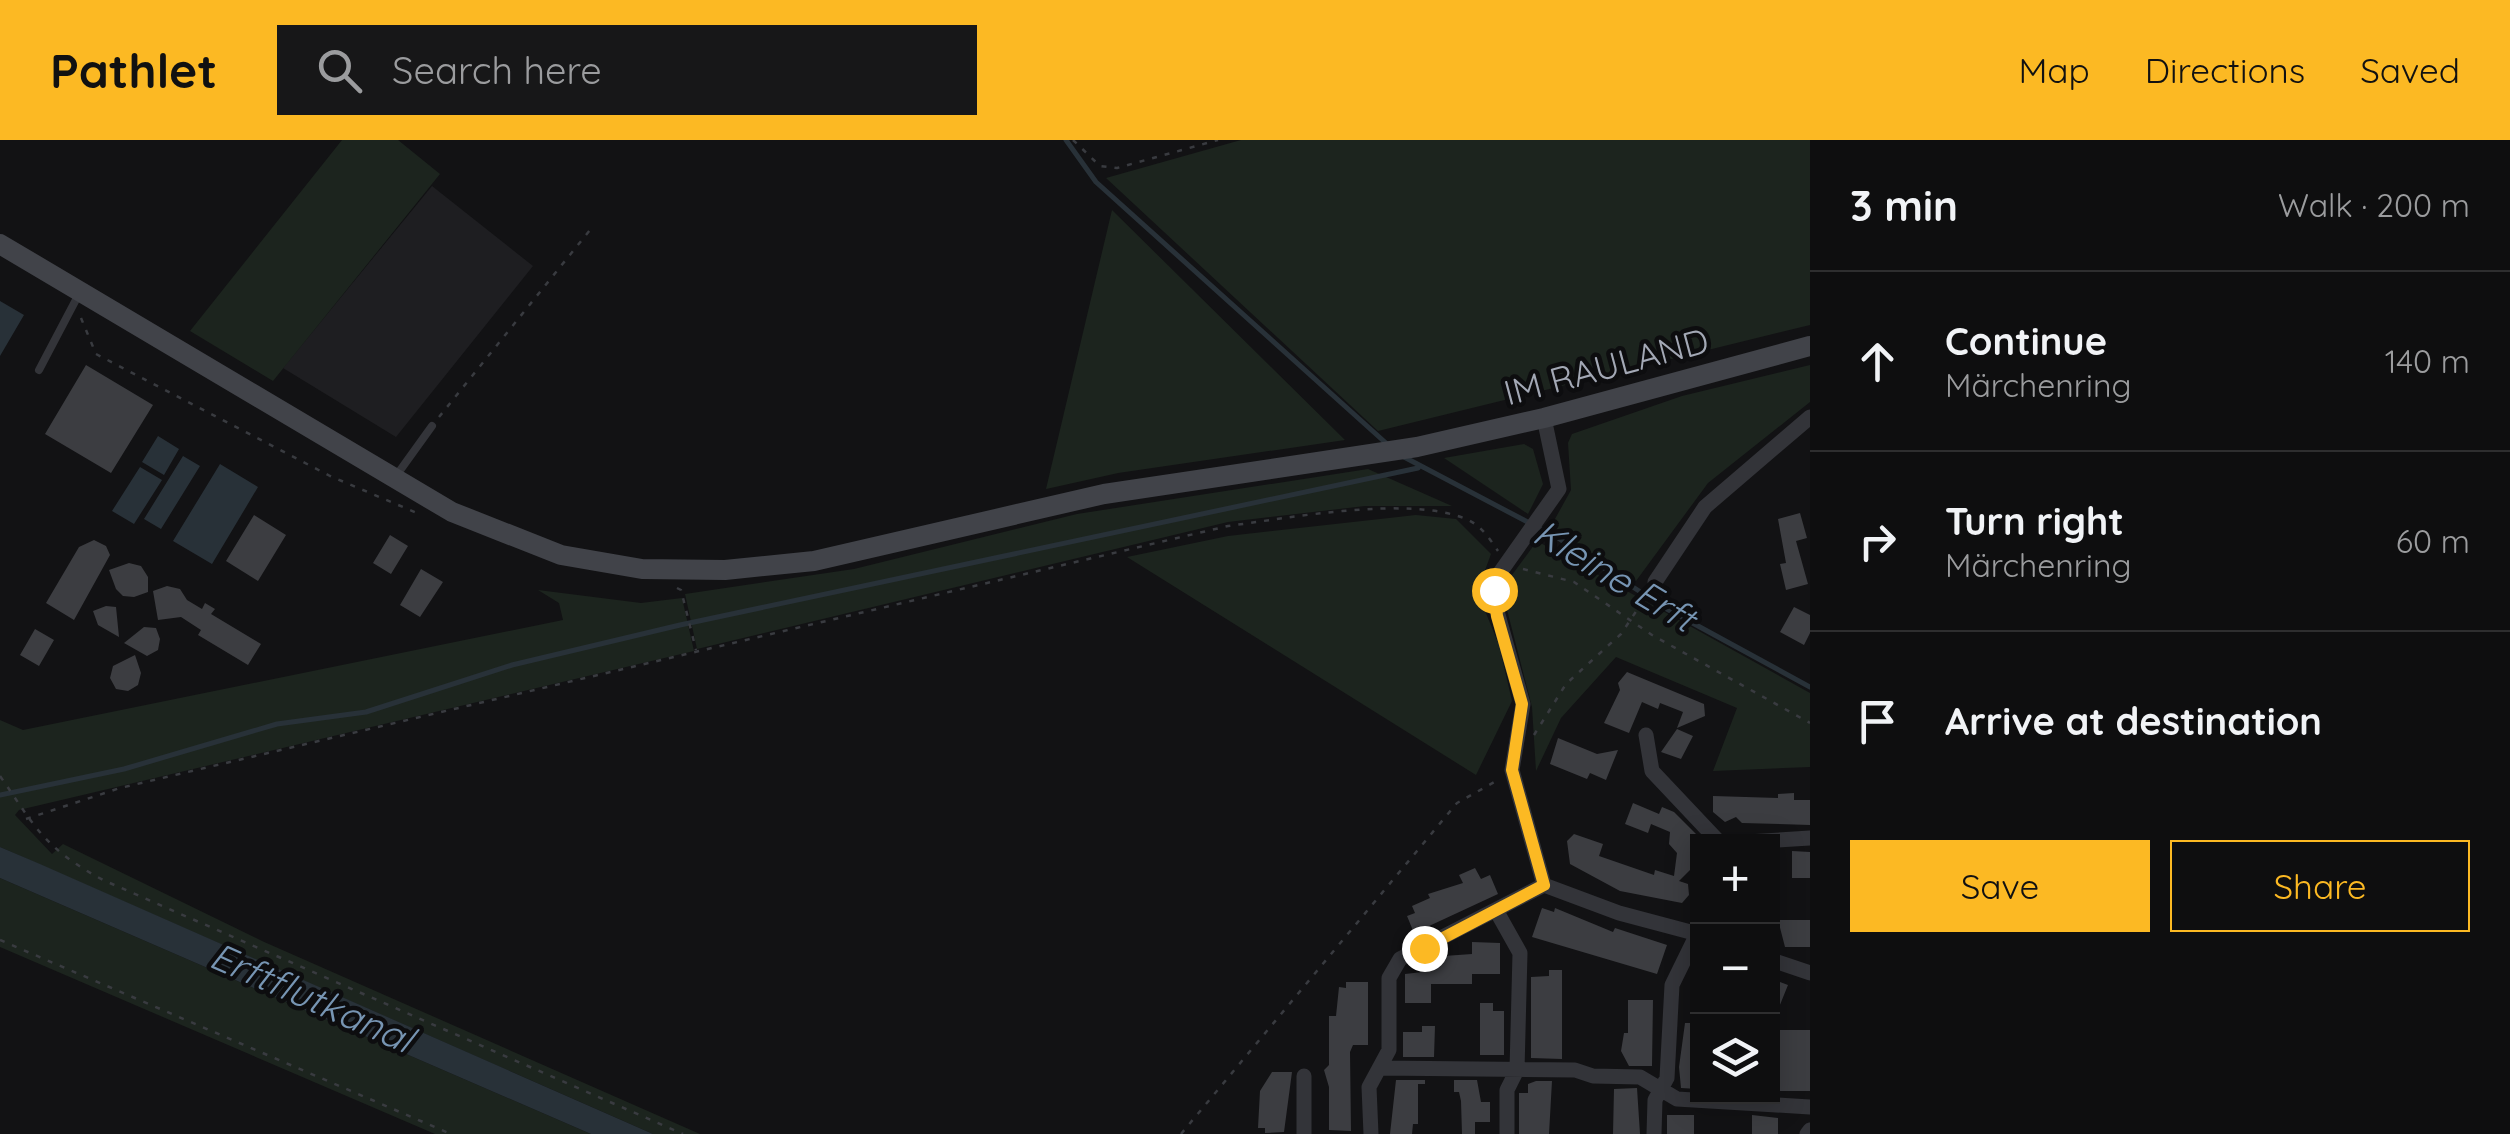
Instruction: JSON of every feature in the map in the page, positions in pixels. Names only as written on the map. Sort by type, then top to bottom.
[{"type":"street","name":"IM RAULAND","points":[[0,244],[393,479],[482,527],[561,555],[642,569],[726,570],[886,548],[1104,494],[1417,446],[1544,418],[1810,346]]},
{"type":"street","points":[[1652,587],[1705,508],[1810,417]]},
{"type":"street","points":[[1544,418],[1559,489],[1521,548],[1503,568],[1494,590],[1522,704],[1512,770],[1544,885]]},
{"type":"street","points":[[1646,734],[1652,771],[1711,834]]},
{"type":"street","points":[[1780,840],[1810,838]]},
{"type":"street","points":[[1371,1134],[1370,1087],[1389,1050],[1390,978],[1400,959],[1544,885]]},
{"type":"street","points":[[1544,885],[1620,914],[1690,931]]},
{"type":"street","points":[[1498,912],[1520,954],[1517,1070],[1507,1090],[1507,1134]]},
{"type":"street","points":[[1654,1134],[1656,1100],[1667,1078],[1672,985],[1690,948]]},
{"type":"street","points":[[1780,963],[1810,974]]},
{"type":"street","points":[[1380,1068],[1574,1070],[1593,1076],[1640,1077],[1677,1100],[1810,1106]]},
{"type":"street","points":[[1304,1076],[1304,1134]]},
{"type":"lane","points":[[39,370],[80,292]]},
{"type":"lane","points":[[393,479],[432,426]]},
{"type":"path","points":[[1072,140],[1100,166],[1116,168],[1218,140]]},
{"type":"path","points":[[432,426],[590,230]]},
{"type":"path","points":[[26,819],[120,788],[1228,526],[1365,508],[1452,514],[1470,520],[1501,555],[1503,568],[1526,568],[1574,582],[1652,636],[1810,723]]},
{"type":"path","points":[[1530,741],[1566,684],[1621,634],[1652,587]]},
{"type":"path","points":[[681,590],[696,652]]},
{"type":"path","points":[[1180,1134],[1458,803],[1512,770]]},
{"type":"path","points":[[0,776],[26,819],[50,847],[103,880],[682,1134]]},
{"type":"path","points":[[0,940],[451,1134]]},
{"type":"shaded area","points":[[342,140],[398,140],[440,174],[273,381],[190,331]]},
{"type":"shaded area","points":[[1241,140],[1810,140],[1810,325],[1378,431],[1106,178]]},
{"type":"shaded area","points":[[432,186],[533,266],[396,437],[283,368]]},
{"type":"shaded area","points":[[1112,210],[1345,440],[1118,473],[1046,489]]},
{"type":"shaded area","points":[[1810,365],[1810,402],[1708,483],[1636,581],[1550,528],[1571,490],[1568,443],[1572,434],[1682,396]]},
{"type":"shaded area","points":[[1524,444],[1533,449],[1543,484],[1528,514],[1444,458]]},
{"type":"shaded area","points":[[1368,469],[1452,506],[1365,506],[1228,522],[697,649],[685,594],[854,569],[1077,514]]},
{"type":"shaded area","points":[[1416,515],[1456,519],[1491,554],[1480,584],[1481,601],[1499,645],[1512,701],[1476,775],[1127,557],[1228,536]]},
{"type":"shaded area","points":[[1537,541],[1810,693],[1810,767],[1713,771],[1737,708],[1616,657],[1561,718],[1536,771],[1532,707],[1505,602],[1509,579]]},
{"type":"shaded area","points":[[538,590],[641,603],[682,598],[694,651],[19,810],[15,815],[52,854],[63,844],[262,941],[700,1134],[653,1134],[0,847],[0,720],[23,730],[563,620],[559,603]]},
{"type":"shaded area","points":[[0,878],[591,1134],[435,1134],[0,947]]},
{"type":"water","points":[[0,301],[24,315],[0,356]]},
{"type":"water","points":[[158,436],[179,449],[164,475],[142,462]]},
{"type":"water","points":[[183,456],[200,466],[161,529],[144,519]]},
{"type":"water","points":[[220,464],[258,487],[212,564],[173,541]]},
{"type":"water","points":[[140,467],[162,480],[134,524],[112,511]]},
{"type":"water","name":"Erftflutkanal","points":[[0,847],[653,1134],[591,1134],[0,878]]},
{"type":"building","points":[[86,365],[153,405],[111,473],[45,434]]},
{"type":"building","points":[[1800,513],[1807,538],[1796,541],[1808,584],[1786,590],[1780,564],[1786,563],[1778,519]]},
{"type":"building","points":[[254,515],[286,535],[258,581],[226,561]]},
{"type":"building","points":[[390,535],[408,546],[391,574],[373,563]]},
{"type":"building","points":[[94,540],[106,546],[110,555],[74,620],[46,603],[79,547]]},
{"type":"building","points":[[129,563],[141,566],[148,577],[148,592],[123,596],[116,589],[109,570]]},
{"type":"building","points":[[421,569],[443,582],[420,617],[400,605]]},
{"type":"building","points":[[167,586],[180,589],[187,600],[202,609],[205,603],[215,609],[211,614],[261,644],[248,665],[198,635],[201,630],[181,617],[158,620],[153,591]]},
{"type":"building","points":[[116,607],[119,637],[98,625],[93,611]]},
{"type":"building","points":[[1794,607],[1810,615],[1810,633],[1804,645],[1780,632]]},
{"type":"building","points":[[144,627],[156,628],[160,639],[158,650],[147,656],[124,643]]},
{"type":"building","points":[[35,629],[54,640],[39,666],[20,655]]},
{"type":"building","points":[[135,655],[141,673],[138,685],[128,691],[116,689],[110,678],[113,666]]},
{"type":"building","points":[[1627,672],[1704,704],[1705,716],[1677,728],[1683,712],[1660,703],[1658,709],[1642,702],[1629,733],[1604,723],[1620,690],[1618,683]]},
{"type":"building","points":[[1677,729],[1693,736],[1681,759],[1661,752]]},
{"type":"building","points":[[1558,738],[1597,754],[1618,750],[1606,780],[1590,773],[1587,779],[1550,764]]},
{"type":"building","points":[[1794,793],[1794,800],[1810,800],[1810,825],[1742,823],[1736,817],[1725,822],[1713,812],[1713,796],[1778,798],[1778,794]]},
{"type":"building","points":[[1633,803],[1659,814],[1662,807],[1674,812],[1696,834],[1690,834],[1690,870],[1679,881],[1688,884],[1689,895],[1682,903],[1620,891],[1570,864],[1567,841],[1574,834],[1603,844],[1599,856],[1654,875],[1655,870],[1674,876],[1677,853],[1669,844],[1670,832],[1651,824],[1648,833],[1625,824]]},
{"type":"building","points":[[1792,851],[1810,852],[1810,878],[1792,878]]},
{"type":"building","points":[[1475,868],[1481,879],[1490,875],[1498,894],[1414,933],[1407,916],[1415,913],[1412,906],[1430,898],[1428,894],[1463,883],[1459,875]]},
{"type":"building","points":[[1542,908],[1554,912],[1555,908],[1613,932],[1615,928],[1667,945],[1657,974],[1532,937]]},
{"type":"building","points":[[1780,920],[1810,920],[1810,947],[1785,947]]},
{"type":"building","points":[[1472,942],[1500,943],[1500,974],[1472,974],[1472,984],[1431,984],[1431,1003],[1405,1003],[1405,974],[1431,971],[1431,961],[1444,956],[1472,954]]},
{"type":"building","points":[[1549,970],[1562,970],[1562,1059],[1531,1058],[1531,977],[1549,976]]},
{"type":"building","points":[[1346,982],[1368,982],[1368,1045],[1353,1045],[1350,1052],[1351,1131],[1329,1130],[1329,1087],[1324,1070],[1329,1065],[1329,1016],[1336,1016],[1339,987],[1346,988]]},
{"type":"building","points":[[1780,982],[1788,985],[1780,1005]]},
{"type":"building","points":[[1628,1000],[1653,1000],[1652,1066],[1629,1066],[1621,1051],[1624,1033],[1628,1033]]},
{"type":"building","points":[[1480,1003],[1493,1003],[1493,1011],[1504,1011],[1504,1055],[1480,1055]]},
{"type":"building","points":[[1685,1023],[1690,1023],[1690,1089],[1681,1088],[1679,1067]]},
{"type":"building","points":[[1422,1026],[1435,1026],[1434,1057],[1403,1057],[1403,1032],[1422,1032]]},
{"type":"building","points":[[1780,1030],[1810,1030],[1810,1091],[1780,1091]]},
{"type":"building","points":[[1272,1072],[1292,1072],[1284,1132],[1265,1133],[1265,1128],[1258,1128],[1260,1091]]},
{"type":"building","points":[[1396,1080],[1425,1080],[1425,1084],[1418,1084],[1418,1124],[1413,1124],[1412,1134],[1390,1134]]},
{"type":"building","points":[[1454,1080],[1477,1080],[1481,1102],[1490,1102],[1490,1122],[1475,1122],[1475,1134],[1462,1134],[1461,1101],[1459,1092],[1454,1092]]},
{"type":"building","points":[[1552,1081],[1549,1134],[1519,1134],[1519,1093],[1528,1093],[1528,1084]]},
{"type":"building","points":[[1637,1088],[1640,1134],[1613,1134],[1614,1089]]},
{"type":"building","points":[[1667,1115],[1694,1115],[1694,1134],[1667,1134]]},
{"type":"building","points":[[1752,1115],[1778,1118],[1778,1134],[1752,1134]]},
{"type":"waterway","points":[[1066,140],[1096,182],[1387,444]]},
{"type":"waterway","name":"Kleine Erft","points":[[1404,457],[1558,538],[1665,608],[1810,687]]},
{"type":"waterway","points":[[0,795],[124,769],[277,724],[366,712],[512,665],[680,625],[1418,468]]},
{"type":"route","points":[[1424,948],[1544,885],[1512,770],[1522,704],[1497,616],[1494,590]]}]
